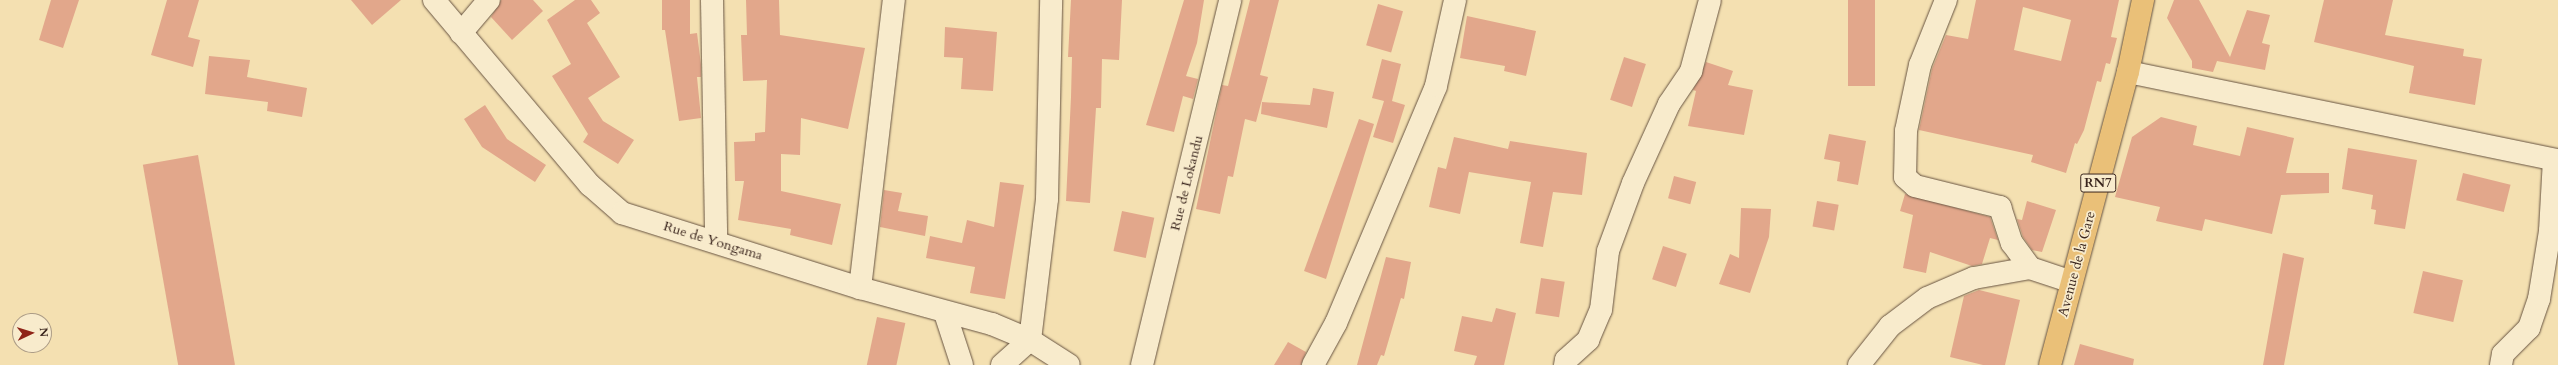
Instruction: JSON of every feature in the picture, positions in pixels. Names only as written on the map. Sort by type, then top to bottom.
[{"type":"main road","name":"Avenue de la Gare","points":[[2050,365],[2128,72],[2143,0]]},
{"type":"street","name":"Rue de Yongama","points":[[434,0],[460,33],[590,185],[622,212],[860,288],[992,324],[1030,340],[1069,365]]},
{"type":"street","points":[[460,33],[489,0]]},
{"type":"street","points":[[712,0],[716,241]]},
{"type":"street","points":[[860,288],[894,0]]},
{"type":"street","points":[[1002,365],[1030,340],[1047,199],[1051,0]]},
{"type":"street","name":"Rue de Lokandu","points":[[1142,365],[1230,0]]},
{"type":"street","points":[[1313,365],[1336,324],[1436,86],[1455,0]]},
{"type":"street","points":[[1565,365],[1566,360],[1588,340],[1601,310],[1608,251],[1646,154],[1669,104],[1691,71],[1710,0]]},
{"type":"street","points":[[1946,0],[1920,64],[1906,131],[1905,177],[1915,186],[2000,207],[2012,242],[2030,268]]},
{"type":"street","points":[[2128,72],[2556,160],[2550,231],[2539,299],[2529,328],[2503,354],[2501,365]]},
{"type":"street","points":[[1858,365],[1890,326],[1927,298],[1974,278],[2030,268],[2072,282]]},
{"type":"street","points":[[945,312],[962,365]]},
{"type":"building","points":[[51,0],[79,0],[63,48],[39,40]]},
{"type":"building","points":[[167,0],[199,0],[188,37],[200,40],[193,67],[151,55]]},
{"type":"building","points":[[351,0],[401,0],[372,25]]},
{"type":"building","points":[[501,0],[533,0],[543,11],[512,40],[491,17]]},
{"type":"building","points":[[575,0],[591,0],[600,13],[587,23],[620,77],[588,98],[603,121],[634,140],[618,164],[583,142],[588,134],[552,76],[571,64],[547,20]]},
{"type":"building","points":[[662,0],[690,0],[690,34],[697,33],[701,65],[701,77],[697,77],[701,118],[679,121],[665,30],[662,30]]},
{"type":"building","points":[[746,0],[779,0],[780,35],[865,48],[848,129],[801,118],[800,155],[781,154],[781,191],[841,204],[832,245],[790,235],[791,229],[738,220],[744,181],[735,181],[734,142],[755,141],[755,133],[765,132],[767,80],[743,81],[741,35],[747,35]]},
{"type":"building","points":[[1071,0],[1122,0],[1119,60],[1102,59],[1101,108],[1096,108],[1090,203],[1066,201],[1072,57],[1068,57]]},
{"type":"building","points":[[1184,0],[1204,0],[1197,43],[1186,76],[1198,79],[1193,99],[1183,96],[1174,132],[1146,125]]},
{"type":"building","points":[[1250,0],[1279,0],[1260,75],[1268,77],[1256,122],[1245,119],[1233,177],[1228,176],[1220,214],[1196,209],[1222,85],[1228,86]]},
{"type":"building","points":[[1848,0],[1875,0],[1875,86],[1848,86]]},
{"type":"building","points":[[1976,0],[2119,0],[2111,37],[2117,38],[2110,64],[2106,63],[2101,82],[2097,81],[2084,130],[2077,144],[2075,143],[2066,173],[2031,162],[2033,155],[1919,130],[1932,69],[1946,35],[1968,39]],"holes":[[[2023,7],[2071,20],[2061,61],[2014,50]]]},
{"type":"building","points":[[2174,0],[2199,0],[2230,57],[2247,10],[2270,15],[2262,43],[2270,45],[2265,70],[2217,61],[2213,72],[2192,68],[2192,61],[2167,18]]},
{"type":"building","points":[[2324,0],[2393,0],[2385,35],[2464,49],[2463,56],[2482,59],[2475,105],[2409,93],[2414,66],[2314,42]]},
{"type":"building","points":[[1378,4],[1403,11],[1391,53],[1366,45]]},
{"type":"building","points":[[1467,16],[1536,31],[1526,76],[1504,71],[1505,66],[1460,58]]},
{"type":"building","points":[[945,27],[997,32],[993,91],[961,89],[963,58],[944,57]]},
{"type":"building","points":[[209,56],[250,60],[247,77],[307,88],[302,117],[267,111],[268,102],[205,94]]},
{"type":"building","points":[[1624,57],[1646,64],[1632,107],[1610,100]]},
{"type":"building","points":[[1382,59],[1401,64],[1392,101],[1405,105],[1393,143],[1373,137],[1384,101],[1372,98]]},
{"type":"building","points":[[1706,62],[1733,71],[1728,85],[1753,90],[1744,135],[1688,126],[1696,91],[1693,90]]},
{"type":"building","points":[[1313,88],[1334,92],[1327,128],[1261,114],[1262,102],[1310,105]]},
{"type":"building","points":[[485,105],[507,139],[546,165],[535,182],[482,147],[464,119]]},
{"type":"building","points":[[2161,117],[2197,126],[2193,145],[2240,156],[2247,127],[2294,138],[2286,173],[2329,173],[2329,193],[2281,195],[2272,234],[2205,219],[2202,231],[2156,221],[2160,207],[2115,197],[2132,137]]},
{"type":"building","points":[[1359,119],[1374,124],[1326,279],[1304,271]]},
{"type":"building","points":[[1829,134],[1866,141],[1858,185],[1837,181],[1840,162],[1824,159]]},
{"type":"building","points":[[1454,137],[1508,149],[1510,141],[1587,153],[1582,195],[1553,192],[1543,247],[1520,243],[1531,182],[1469,172],[1460,214],[1429,207],[1438,167],[1446,169]]},
{"type":"building","points":[[2348,148],[2417,160],[2405,229],[2374,224],[2376,210],[2371,209],[2373,195],[2342,189]]},
{"type":"building","points":[[198,155],[235,365],[178,365],[143,165]]},
{"type":"building","points":[[2463,173],[2511,185],[2504,212],[2456,200]]},
{"type":"building","points":[[1674,176],[1696,182],[1690,204],[1668,198]]},
{"type":"building","points":[[1000,182],[1024,185],[1005,299],[970,293],[975,267],[926,258],[930,236],[962,243],[967,220],[994,227]]},
{"type":"building","points":[[884,190],[902,193],[898,211],[928,216],[925,236],[880,227]]},
{"type":"building","points":[[1905,194],[1990,217],[1998,240],[1990,238],[1982,264],[1972,266],[1930,252],[1926,273],[1903,268],[1913,215],[1900,211]]},
{"type":"building","points":[[1817,201],[1839,205],[1834,230],[1812,227]]},
{"type":"building","points":[[2027,201],[2056,210],[2042,252],[2032,250],[2023,237],[2017,219],[2022,220]]},
{"type":"building","points":[[1741,208],[1771,209],[1769,237],[1750,293],[1719,284],[1730,254],[1739,258]]},
{"type":"building","points":[[1122,211],[1154,218],[1146,258],[1113,251]]},
{"type":"building","points":[[1663,246],[1687,254],[1676,287],[1652,279]]},
{"type":"building","points":[[2283,253],[2304,258],[2284,365],[2263,365]]},
{"type":"building","points":[[1386,257],[1411,262],[1404,299],[1401,298],[1384,356],[1381,355],[1377,365],[1357,365]]},
{"type":"building","points":[[2423,271],[2463,280],[2453,322],[2413,313]]},
{"type":"building","points":[[1541,278],[1565,282],[1559,317],[1535,314]]},
{"type":"building","points":[[1979,290],[2020,300],[2005,365],[1983,365],[1950,357],[1964,296]]},
{"type":"building","points":[[1496,308],[1516,313],[1504,365],[1474,365],[1477,356],[1454,351],[1462,316],[1492,322]]},
{"type":"building","points":[[877,317],[905,323],[896,365],[867,365]]},
{"type":"building","points":[[1288,342],[1306,352],[1301,365],[1274,365]]},
{"type":"building","points":[[2080,344],[2134,359],[2133,365],[2074,365]]}]
